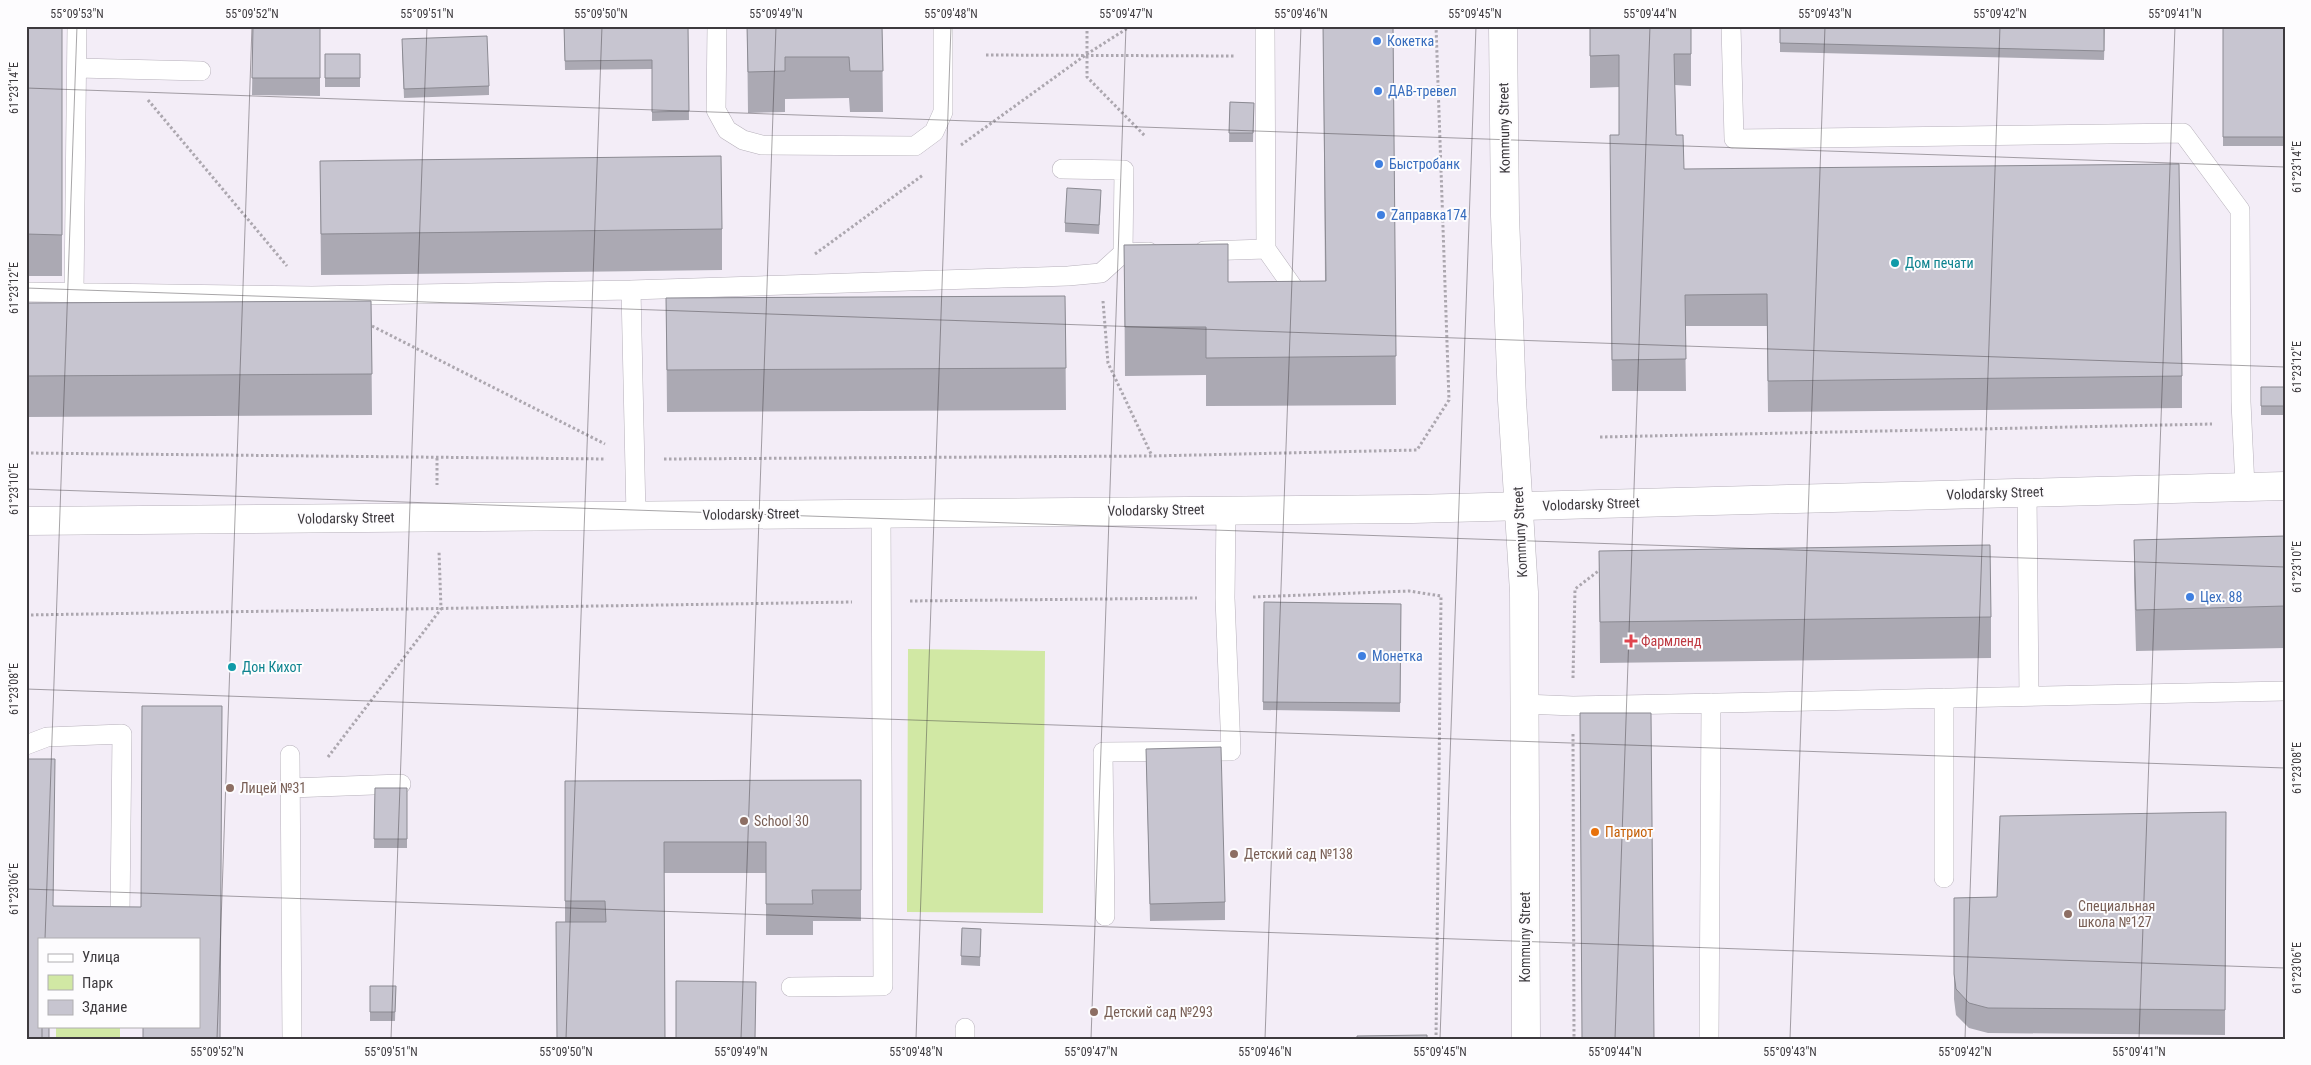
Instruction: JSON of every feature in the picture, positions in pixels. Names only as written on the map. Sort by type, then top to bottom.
[{"type":"street","name":"Kommuny Street","points":[[1503,26],[1505,216],[1518,506],[1524,592],[1526,1039]]},
{"type":"street","name":"Volodarsky Street","points":[[26,521],[1226,509],[1413,509],[2285,486]]},
{"type":"lane","points":[[74,291],[77,26]]},
{"type":"lane","points":[[717,26],[716,110],[728,130],[744,140],[762,145],[906,146],[915,146],[934,132],[943,112],[943,26]]},
{"type":"lane","points":[[1265,26],[1266,249],[1302,300]]},
{"type":"lane","points":[[1731,26],[1734,139],[2183,133],[2240,210],[2245,487]]},
{"type":"lane","points":[[77,68],[201,71]]},
{"type":"lane","points":[[1062,169],[1124,170],[1123,253]]},
{"type":"lane","points":[[1190,251],[1266,249]]},
{"type":"lane","points":[[26,292],[74,291],[312,296],[631,290],[1068,276],[1101,273],[1123,253],[1171,252]]},
{"type":"lane","points":[[631,290],[636,515]]},
{"type":"lane","points":[[2027,492],[2028,696]]},
{"type":"lane","points":[[1105,916],[1103,752],[1231,751],[1225,598],[1226,509]]},
{"type":"lane","points":[[791,987],[883,986],[881,513]]},
{"type":"lane","points":[[1524,704],[1573,706],[2285,691]]},
{"type":"lane","points":[[1944,698],[1944,878]]},
{"type":"lane","points":[[1710,1039],[1711,703]]},
{"type":"lane","points":[[26,745],[47,737],[122,734],[120,915]]},
{"type":"lane","points":[[290,755],[297,788],[292,1039]]},
{"type":"lane","points":[[297,788],[401,784]]},
{"type":"path","points":[[1087,26],[1087,77],[1145,136]]},
{"type":"path","points":[[26,453],[635,459],[1152,456],[1417,450],[1449,400],[1436,26]]},
{"type":"path","points":[[986,55],[1264,56]]},
{"type":"path","points":[[1101,273],[1108,363],[1152,456]]},
{"type":"path","points":[[1600,437],[2244,424]]},
{"type":"path","points":[[297,788],[441,609],[437,458]]},
{"type":"path","points":[[1574,1039],[1573,706],[1575,589],[1604,567]]},
{"type":"path","points":[[26,615],[882,601],[1225,598],[1409,590],[1441,596],[1436,1039]]},
{"type":"green space","points":[[908,649],[1045,651],[1043,913],[907,912]]},
{"type":"green space","points":[[56,1028],[120,1028],[120,1039],[56,1039]]},
{"type":"building","points":[[26,26],[62,26],[62,235],[26,234]]},
{"type":"building","points":[[253,26],[320,26],[320,78],[252,78]]},
{"type":"building","points":[[564,26],[688,26],[689,111],[652,112],[652,60],[565,61]]},
{"type":"building","points":[[747,26],[882,26],[883,71],[850,71],[849,57],[785,57],[785,71],[748,72]]},
{"type":"building","points":[[1323,26],[1393,26],[1396,356],[1206,358],[1206,327],[1125,327],[1124,245],[1228,244],[1228,282],[1326,281]]},
{"type":"building","name":"Дом печати","points":[[1590,26],[1691,26],[1691,54],[1674,54],[1676,135],[1683,135],[1684,169],[2179,164],[2182,376],[1768,381],[1767,294],[1685,295],[1686,359],[1612,360],[1610,135],[1619,135],[1619,55],[1590,56]]},
{"type":"building","points":[[1780,26],[2104,26],[2104,51],[1780,43]]},
{"type":"building","points":[[2223,26],[2285,26],[2285,137],[2223,137]]},
{"type":"building","points":[[487,36],[489,86],[404,89],[402,39]]},
{"type":"building","points":[[325,54],[360,54],[360,78],[325,78]]},
{"type":"building","points":[[1230,102],[1254,103],[1253,133],[1229,133]]},
{"type":"building","points":[[721,156],[722,229],[321,234],[320,161]]},
{"type":"building","points":[[1067,188],[1101,190],[1099,225],[1065,223]]},
{"type":"building","points":[[1065,296],[1066,368],[667,370],[666,298]]},
{"type":"building","points":[[371,301],[372,374],[26,376],[26,303]]},
{"type":"building","points":[[2261,387],[2285,387],[2285,406],[2261,406]]},
{"type":"building","points":[[2285,536],[2285,606],[2136,610],[2134,540]]},
{"type":"building","points":[[1990,545],[1991,617],[1600,622],[1599,551]]},
{"type":"building","points":[[1264,602],[1401,604],[1400,703],[1263,702]]},
{"type":"building","points":[[142,706],[222,706],[220,1039],[143,1039],[143,1028],[200,1028],[200,938],[38,938],[38,1028],[49,1028],[49,1039],[26,1039],[26,759],[55,759],[53,906],[141,907]]},
{"type":"building","points":[[1580,713],[1651,713],[1654,1039],[1582,1039]]},
{"type":"building","points":[[1221,747],[1225,902],[1150,904],[1146,749]]},
{"type":"building","points":[[861,780],[861,890],[812,890],[813,904],[766,904],[766,842],[664,842],[665,1039],[557,1039],[556,922],[606,922],[605,901],[565,901],[565,781]]},
{"type":"building","points":[[375,788],[407,788],[407,839],[374,839]]},
{"type":"building","points":[[2226,812],[2225,1010],[1988,1008],[1969,1003],[1956,989],[1954,974],[1954,898],[1997,897],[2000,816]]},
{"type":"building","points":[[962,928],[981,929],[980,957],[961,956]]},
{"type":"building","points":[[676,981],[756,982],[755,1039],[676,1039]]},
{"type":"building","points":[[370,986],[396,986],[395,1012],[370,1012]]},
{"type":"building","points":[[1427,1035],[1427,1039],[1357,1039],[1357,1036]]},
{"type":"place","name":"Кокетка","points":[[1377,41]]},
{"type":"place","name":"ДАВ-тревел","points":[[1378,91]]},
{"type":"place","name":"Быстробанк","points":[[1379,164]]},
{"type":"place","name":"Zаправка174","points":[[1381,215]]},
{"type":"place","name":"Дом печати","points":[[1895,263]]},
{"type":"place","name":"Цех. 88","points":[[2190,597]]},
{"type":"place","name":"Фармленд","points":[[1631,641]]},
{"type":"place","name":"Монетка","points":[[1362,656]]},
{"type":"place","name":"Дон Кихот","points":[[232,667]]},
{"type":"place","name":"Лицей №31","points":[[230,788]]},
{"type":"place","name":"School 30","points":[[744,821]]},
{"type":"place","name":"Патриот","points":[[1595,832]]},
{"type":"place","name":"Детский сад №138","points":[[1234,854]]},
{"type":"place","name":"Специальная школа №127","points":[[2068,914]]},
{"type":"place","name":"Детский сад №293","points":[[1094,1012]]}]
